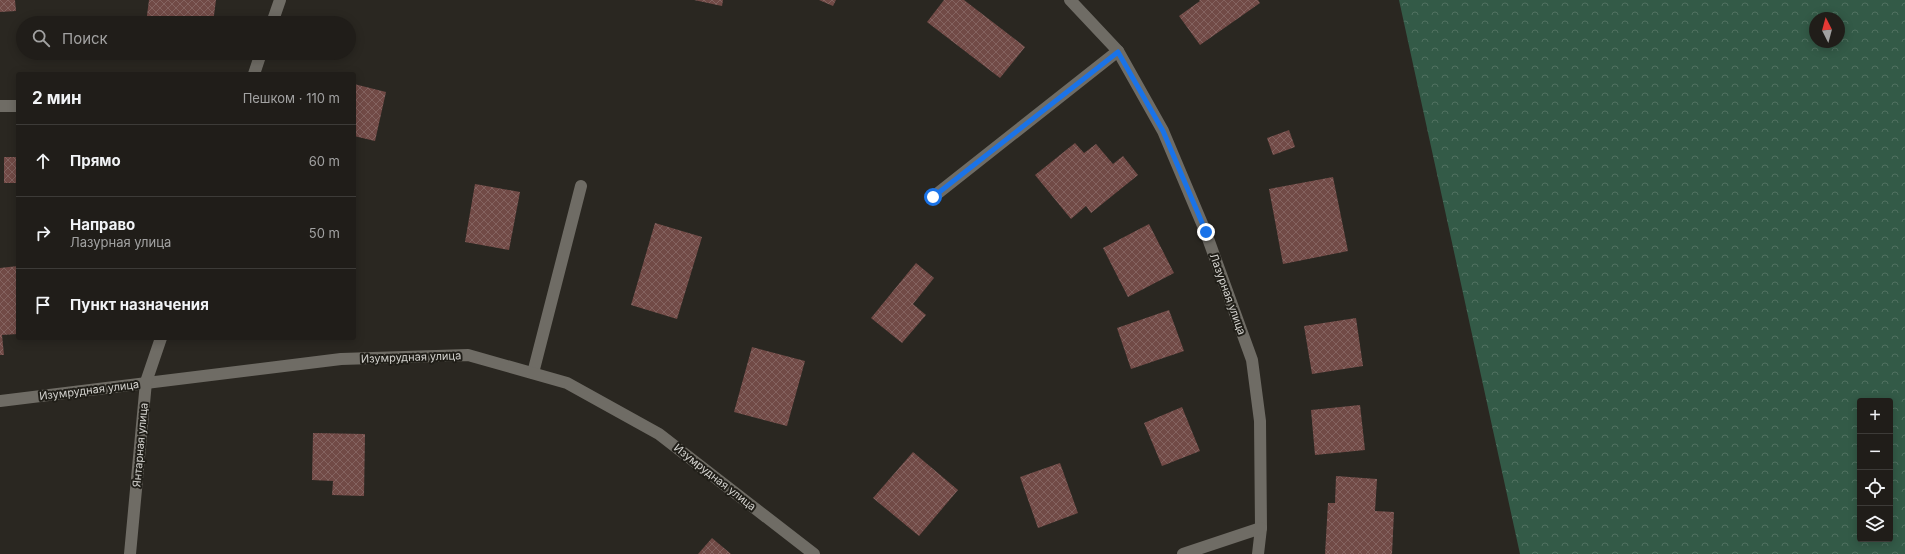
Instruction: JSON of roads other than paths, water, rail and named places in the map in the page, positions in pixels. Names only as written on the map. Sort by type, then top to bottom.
[{"type":"street","points":[[274,16],[280,0]]},
{"type":"street","name":"Лазурная улица","points":[[1070,0],[1118,52],[1163,131],[1206,232],[1252,360],[1260,421],[1262,528],[1258,554]]},
{"type":"street","points":[[933,197],[1118,52]]},
{"type":"street","points":[[255,72],[259,60]]},
{"type":"street","points":[[0,106],[16,106]]},
{"type":"street","points":[[533,373],[581,186]]},
{"type":"street","name":"Янтарная улица","points":[[130,554],[146,382],[160,340]]},
{"type":"street","name":"Изумрудная улица","points":[[0,401],[341,359],[468,355],[567,383],[660,434],[814,554]]},
{"type":"street","points":[[1183,554],[1262,528]]}]
